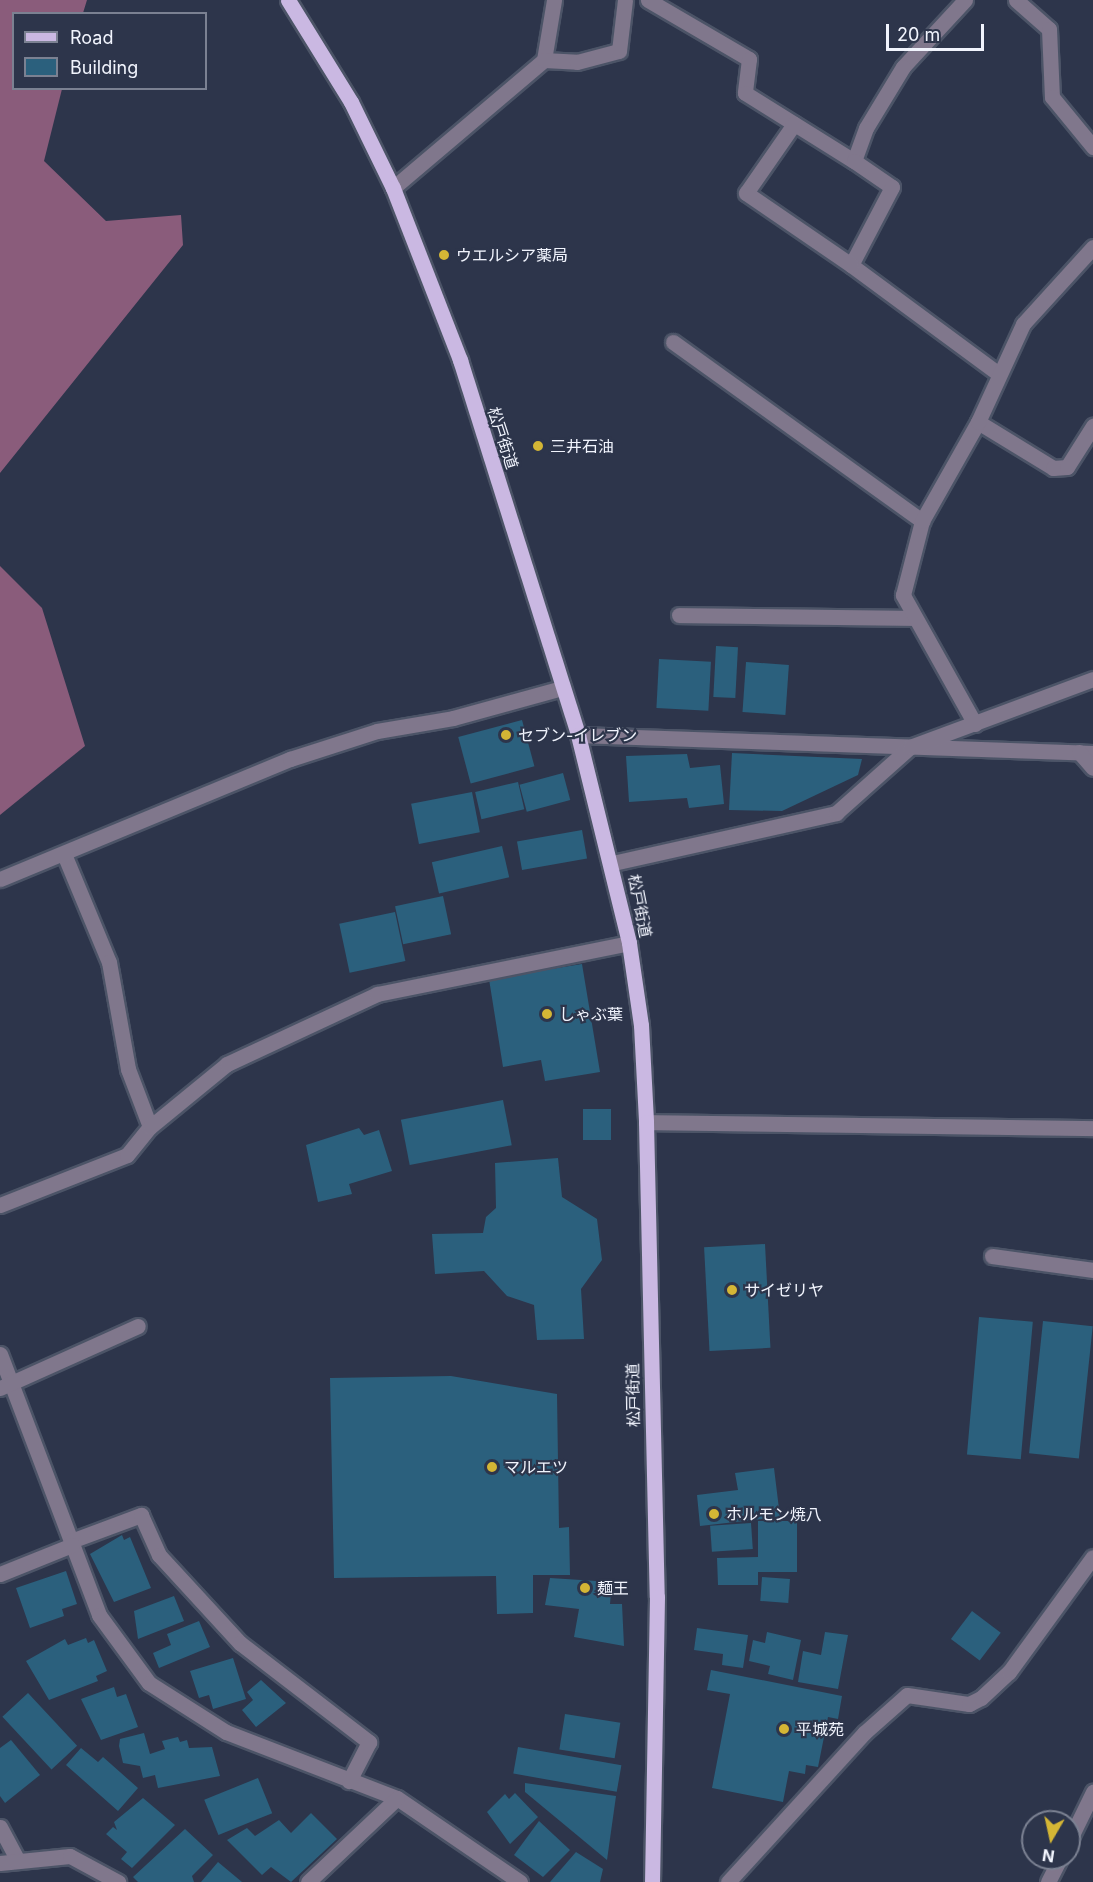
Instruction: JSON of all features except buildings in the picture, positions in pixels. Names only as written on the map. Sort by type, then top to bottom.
[{"type":"main road","name":"松戸街道","points":[[288,0],[351,102],[393,188],[460,360],[578,735],[613,863],[629,943],[641,1025],[646,1122],[657,1597],[652,1882]]},
{"type":"street","points":[[393,188],[544,60],[554,0]]},
{"type":"street","points":[[544,60],[577,62],[619,51],[625,0]]},
{"type":"street","points":[[648,0],[749,59],[745,93],[892,187],[851,265]]},
{"type":"street","points":[[854,161],[866,128],[903,67],[965,0]]},
{"type":"street","points":[[1016,0],[1049,29],[1052,97],[1093,147]]},
{"type":"street","points":[[794,124],[746,193],[851,265],[999,374]]},
{"type":"street","points":[[975,724],[912,618],[903,595],[922,521],[978,422],[1023,324],[1093,247]]},
{"type":"street","points":[[673,342],[922,521]]},
{"type":"street","points":[[978,422],[1053,468],[1067,467],[1093,426]]},
{"type":"street","points":[[679,615],[912,618]]},
{"type":"street","points":[[613,863],[836,813],[910,747],[1093,679]]},
{"type":"street","points":[[0,879],[290,759],[377,730],[453,718],[562,688]]},
{"type":"street","points":[[578,735],[1086,753],[1093,768]]},
{"type":"street","points":[[64,854],[109,962],[128,1069],[150,1127]]},
{"type":"street","points":[[0,1205],[127,1155],[150,1127],[227,1064],[256,1048],[377,994],[629,943]]},
{"type":"street","points":[[646,1122],[1093,1128]]},
{"type":"street","points":[[992,1256],[1093,1270]]},
{"type":"street","points":[[5,1385],[138,1326]]},
{"type":"street","points":[[0,1354],[5,1385],[99,1615],[149,1683],[226,1732],[397,1798],[520,1882]]},
{"type":"street","points":[[0,1574],[141,1515],[159,1555],[240,1643],[369,1742],[349,1781]]},
{"type":"street","points":[[728,1882],[864,1733],[907,1695],[969,1704],[981,1698],[1009,1672],[1092,1560]]},
{"type":"street","points":[[1081,1816],[1093,1792]]},
{"type":"street","points":[[308,1882],[397,1798]]},
{"type":"street","points":[[0,1827],[17,1859]]},
{"type":"street","points":[[0,1863],[17,1859],[70,1856],[118,1882]]},
{"type":"shaded area","points":[[0,0],[87,0],[83,12],[12,12],[12,90],[62,90],[44,161],[106,221],[181,215],[183,245],[0,473]]},
{"type":"shaded area","points":[[0,566],[42,608],[85,746],[0,815]]},
{"type":"place","name":"ウエルシア薬局","points":[[444,255]]},
{"type":"place","name":"三井石油","points":[[538,446]]},
{"type":"place","name":"セブン-イレブン","points":[[506,735]]},
{"type":"place","name":"しゃぶ葉","points":[[547,1014]]},
{"type":"place","name":"サイゼリヤ","points":[[732,1290]]},
{"type":"place","name":"マルエツ","points":[[492,1467]]},
{"type":"place","name":"ホルモン焼八","points":[[714,1514]]},
{"type":"place","name":"麺王","points":[[585,1588]]},
{"type":"place","name":"平城苑","points":[[784,1729]]}]
